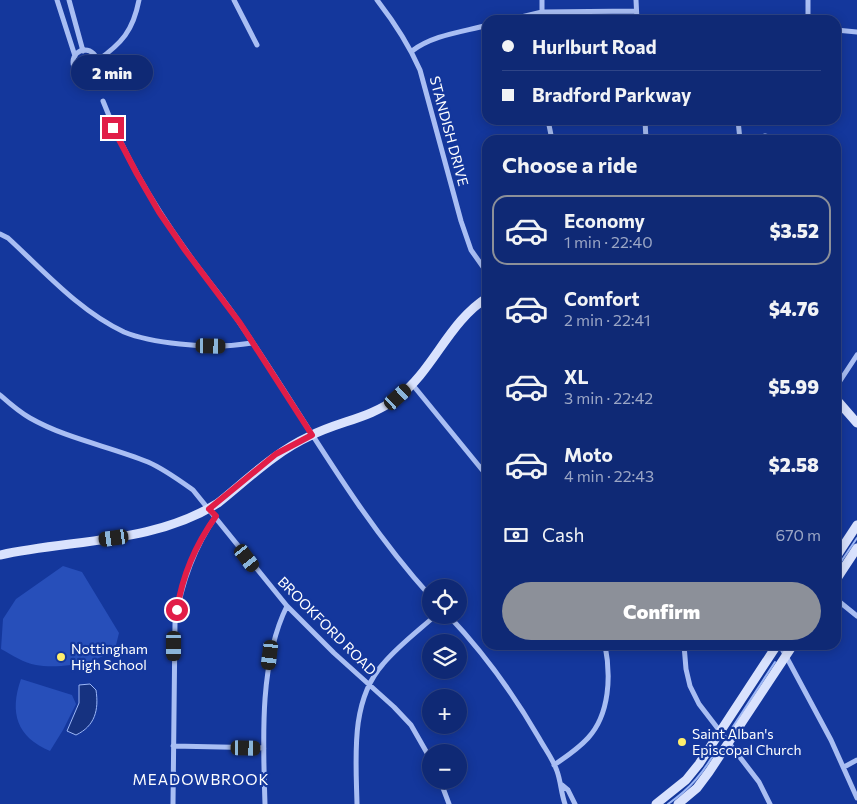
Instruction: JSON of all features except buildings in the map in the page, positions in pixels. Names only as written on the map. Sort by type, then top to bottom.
[{"type":"street","points":[[58,0],[75,56],[74,68],[82,74],[88,74],[94,70],[97,61],[117,46],[131,29],[139,0]]},
{"type":"street","points":[[69,0],[83,51]]},
{"type":"street","points":[[234,0],[257,45]]},
{"type":"street","name":"STANDISH DRIVE","points":[[377,0],[412,51],[420,70],[464,228],[471,250],[482,266]]},
{"type":"street","points":[[542,0],[542,12]]},
{"type":"street","points":[[636,0],[636,15]]},
{"type":"street","points":[[808,0],[808,15]]},
{"type":"street","points":[[529,15],[542,12],[636,10]]},
{"type":"street","points":[[412,51],[421,44],[440,37],[482,26]]},
{"type":"street","points":[[841,30],[857,32]]},
{"type":"street","points":[[75,56],[83,51],[90,52],[97,61]]},
{"type":"street","points":[[103,101],[113,128],[159,212],[240,323],[325,458],[374,529],[404,568],[422,587]]},
{"type":"street","points":[[0,234],[8,238],[66,292],[97,317],[125,332],[160,342],[199,346],[222,347],[252,343]]},
{"type":"street","points":[[0,555],[132,535],[164,528],[209,509],[276,454],[312,435],[380,410],[398,397],[421,375],[464,316],[482,302]]},
{"type":"street","points":[[841,379],[857,355]]},
{"type":"street","points":[[412,384],[482,470]]},
{"type":"street","name":"BROOKFORD ROAD","points":[[0,395],[28,418],[157,466],[193,490],[216,516],[258,572],[287,606],[334,653],[394,707],[411,725],[423,744]]},
{"type":"street","points":[[841,405],[857,423]]},
{"type":"street","points":[[174,804],[174,646],[179,596],[185,576],[202,537],[216,516]]},
{"type":"street","points":[[841,549],[857,525]]},
{"type":"street","points":[[841,572],[857,548]]},
{"type":"street","points":[[841,603],[857,616]]},
{"type":"street","points":[[265,804],[264,748],[266,693],[270,655],[278,626],[287,606]]},
{"type":"street","points":[[357,804],[358,725],[363,702],[370,684],[382,665],[426,624]]},
{"type":"street","points":[[456,624],[503,680],[523,710],[554,765],[562,785],[568,790],[575,804]]},
{"type":"street","points":[[554,765],[575,751],[588,738],[597,724],[603,710],[608,684],[609,671],[606,650]]},
{"type":"street","points":[[684,650],[690,686],[699,704],[759,782],[770,804]]},
{"type":"street","points":[[656,804],[686,780],[699,764],[776,650]]},
{"type":"street","points":[[782,650],[832,740],[857,798]]},
{"type":"street","points":[[679,803],[697,788],[790,650]]},
{"type":"street","points":[[173,746],[264,748]]},
{"type":"street","points":[[844,767],[857,760]]},
{"type":"street","points":[[562,785],[561,792],[565,804]]},
{"type":"street","points":[[443,789],[449,804]]},
{"type":"shaded area","points":[[63,566],[82,572],[119,633],[116,645],[102,657],[91,661],[56,666],[32,664],[1,649],[3,619],[16,599]]},
{"type":"shaded area","points":[[21,679],[72,695],[76,704],[50,751],[30,739],[23,731],[19,722],[16,713],[16,703]]},
{"type":"shaded area","points":[[90,684],[96,690],[96,711],[88,727],[76,735],[67,731],[79,703],[79,685]]},
{"type":"waterway","points":[[841,562],[857,538]]},
{"type":"waterway","points":[[732,728],[775,662]]},
{"type":"waterway","points":[[668,804],[696,779],[717,749]]},
{"type":"place","name":"Nottingham High School","points":[[61,657]]},
{"type":"place","name":"Saint Alban's Episcopal Church","points":[[682,742]]},
{"type":"district","name":"MEADOWBROOK","points":[[201,780]]},
{"type":"route","points":[[113,128],[159,212],[240,323],[312,435],[276,454],[209,509],[216,516],[202,537],[185,576],[177,610]]}]
